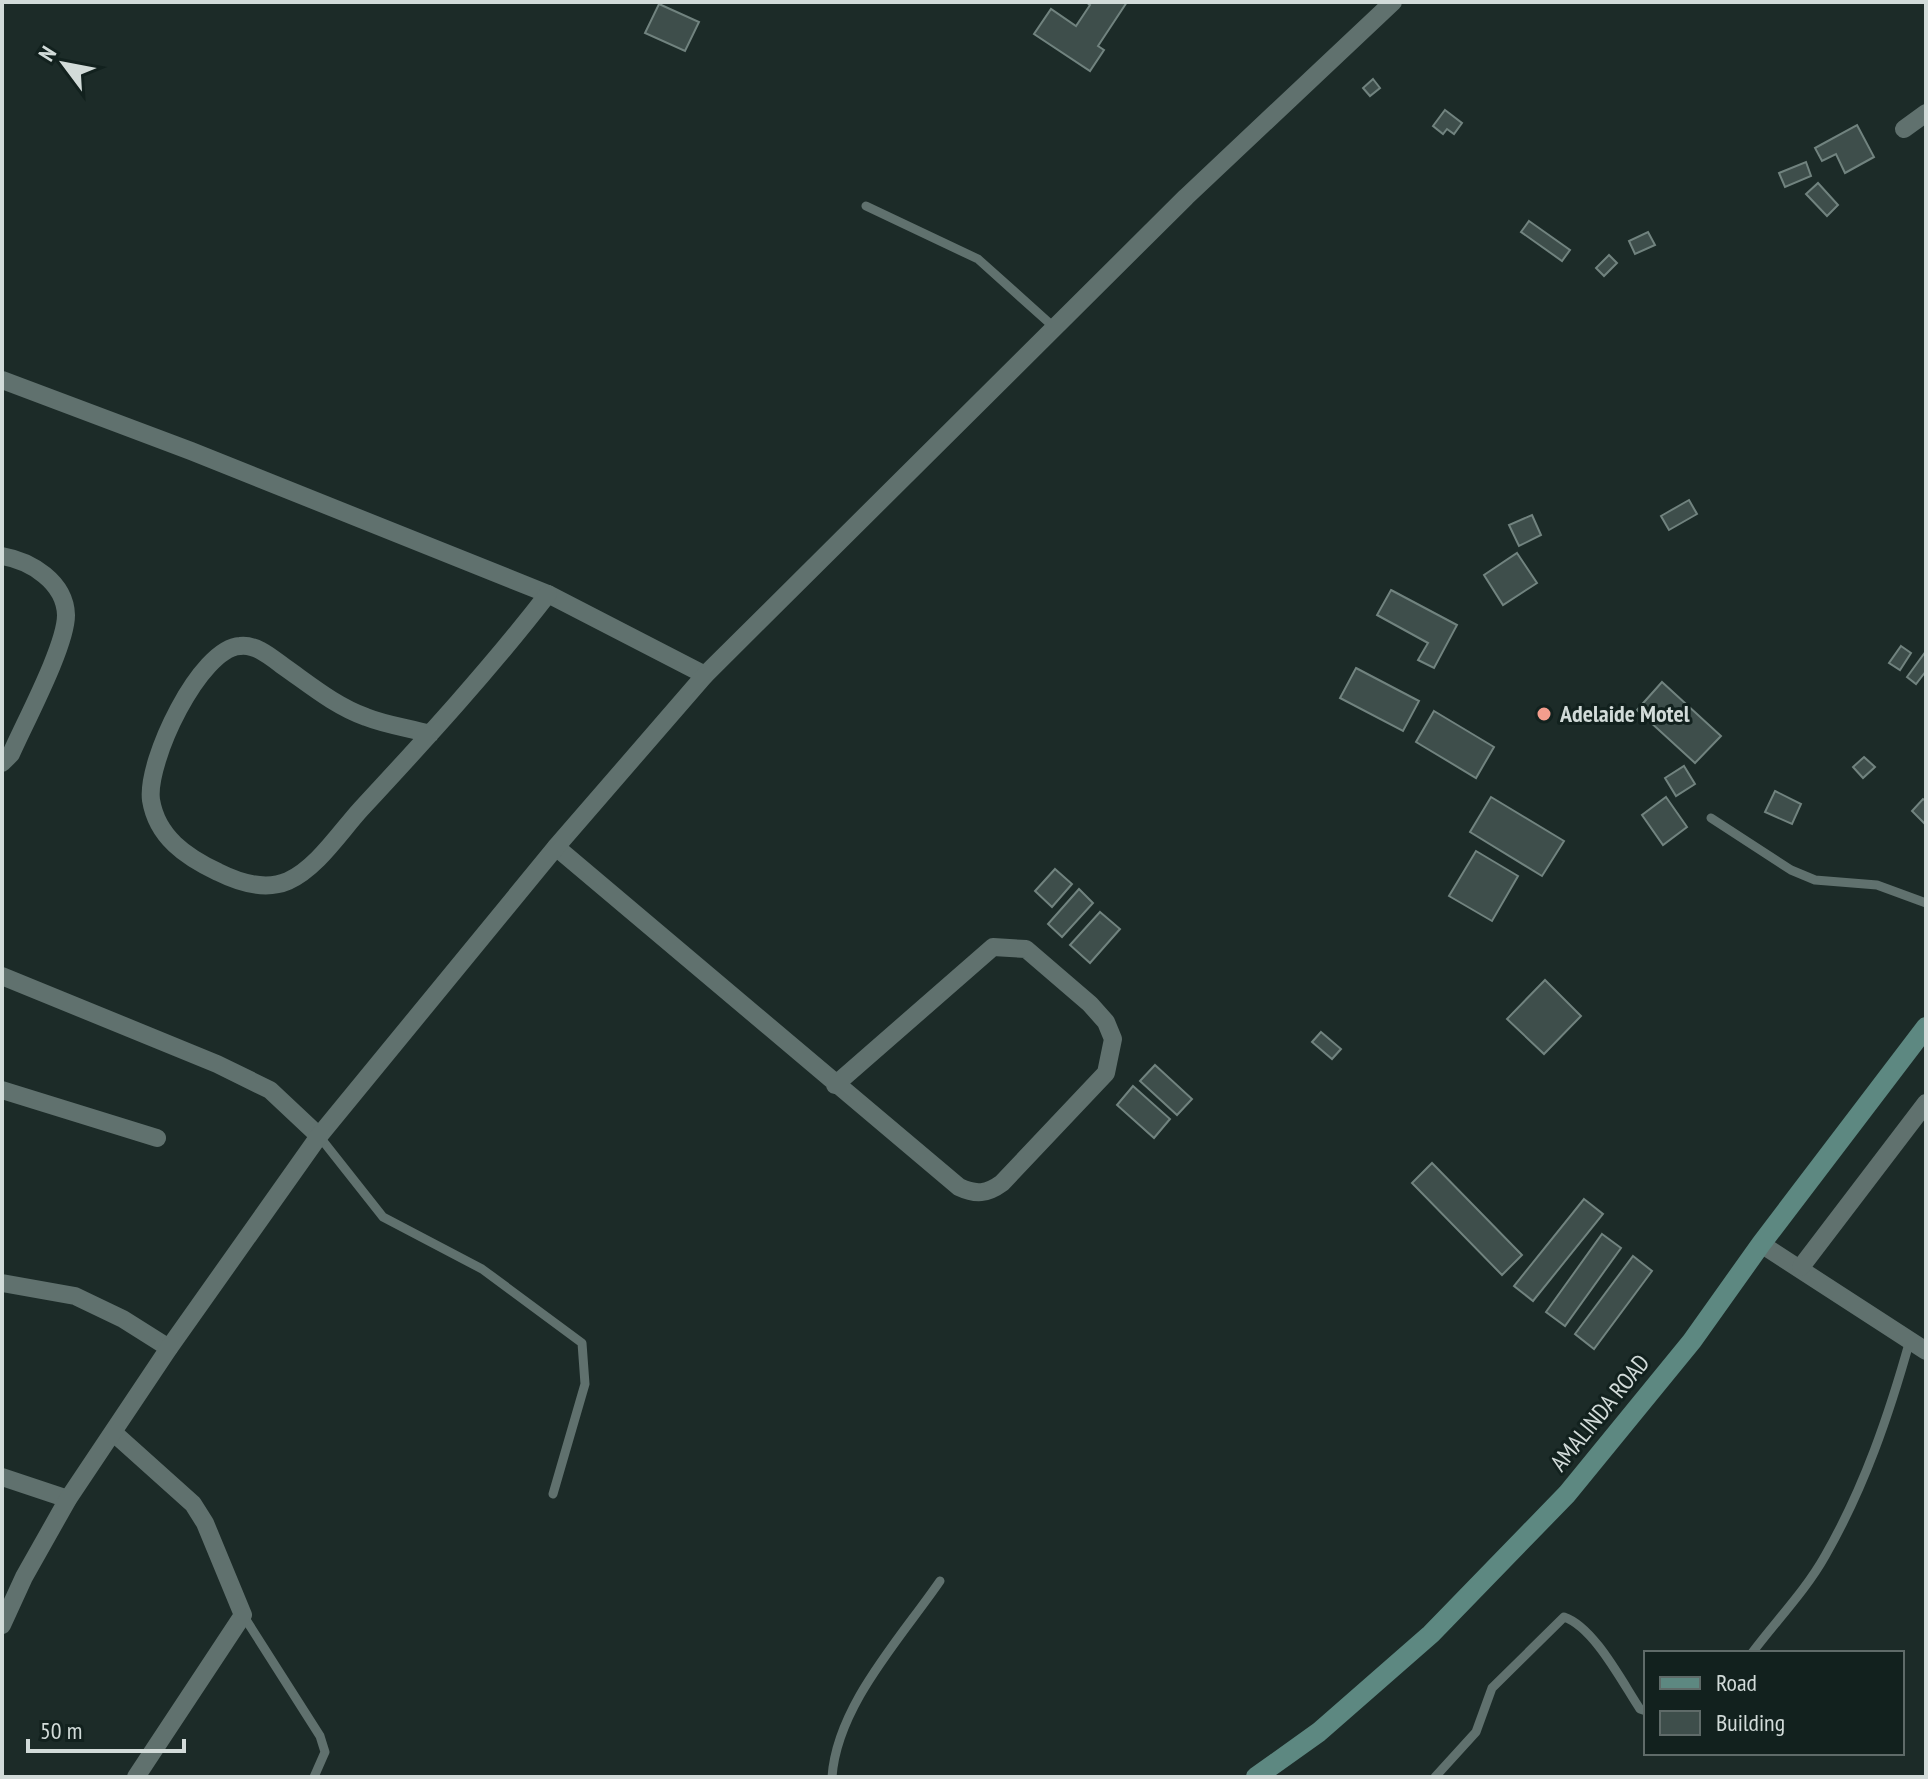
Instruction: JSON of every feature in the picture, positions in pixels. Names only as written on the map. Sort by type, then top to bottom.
[{"type":"street","points":[[2,1625],[24,1577],[68,1499],[115,1434],[169,1348],[319,1136],[556,847],[705,675],[1186,197],[1393,2]]},
{"type":"street","points":[[1904,129],[1926,113]]},
{"type":"street","points":[[2,380],[191,451],[548,594],[705,675]]},
{"type":"street","points":[[2,556],[14,558],[44,574],[56,586],[66,617],[59,644],[11,754],[2,763]]},
{"type":"street","points":[[430,734],[366,717],[340,705],[261,651],[244,645],[225,648],[206,664],[170,729],[156,763],[151,799],[162,830],[186,857],[228,877],[259,886],[287,881],[313,863],[430,734],[497,660],[548,594]]},
{"type":"street","points":[[556,847],[835,1085],[959,1187],[972,1193],[990,1192],[1106,1073],[1113,1039],[1106,1022],[1090,1004],[1026,949],[993,947],[835,1085]]},
{"type":"street","points":[[2,976],[217,1064],[270,1090],[319,1136]]},
{"type":"street","name":"AMALINDA ROAD","points":[[1256,1777],[1319,1732],[1368,1691],[1504,1562],[1628,1423],[1926,1027]]},
{"type":"street","points":[[2,1090],[157,1138]]},
{"type":"street","points":[[1801,1267],[1926,1103]]},
{"type":"street","points":[[1761,1244],[1801,1267],[1926,1351]]},
{"type":"street","points":[[2,1283],[75,1296],[123,1319],[169,1348]]},
{"type":"street","points":[[115,1434],[193,1504],[205,1523],[243,1615],[136,1777]]},
{"type":"street","points":[[2,1477],[68,1499]]},
{"type":"lane","points":[[866,206],[978,259],[1056,329]]},
{"type":"lane","points":[[1711,818],[1815,880],[1877,885],[1926,903]]},
{"type":"lane","points":[[319,1136],[383,1217],[482,1269],[582,1343],[585,1384],[553,1494]]},
{"type":"lane","points":[[1754,1651],[1824,1559],[1861,1487],[1892,1402],[1910,1340]]},
{"type":"lane","points":[[832,1777],[834,1749],[852,1708],[940,1581]]},
{"type":"lane","points":[[243,1615],[320,1736],[325,1752],[314,1777]]},
{"type":"lane","points":[[1435,1777],[1476,1732],[1492,1688],[1564,1617],[1576,1621],[1587,1632],[1640,1709],[1644,1710]]},
{"type":"building","points":[[1086,2],[1127,2],[1098,46],[1104,50],[1090,71],[1034,34],[1051,9],[1076,26],[1090,5]]},
{"type":"building","points":[[659,4],[699,22],[685,51],[645,33]]},
{"type":"building","points":[[1373,79],[1380,88],[1370,96],[1363,88]]},
{"type":"building","points":[[1445,110],[1462,123],[1454,134],[1447,129],[1443,134],[1433,126]]},
{"type":"building","points":[[1857,125],[1874,157],[1845,173],[1836,154],[1822,161],[1815,148]]},
{"type":"building","points":[[1806,162],[1811,176],[1785,187],[1779,173]]},
{"type":"building","points":[[1818,183],[1838,205],[1827,216],[1806,194]]},
{"type":"building","points":[[1529,221],[1570,250],[1562,261],[1521,232]]},
{"type":"building","points":[[1648,232],[1655,245],[1635,254],[1629,241]]},
{"type":"building","points":[[1609,255],[1617,263],[1604,276],[1596,268]]},
{"type":"building","points":[[1689,500],[1697,514],[1669,530],[1661,516]]},
{"type":"building","points":[[1532,515],[1541,535],[1519,546],[1509,525]]},
{"type":"building","points":[[1517,553],[1537,583],[1503,605],[1484,575]]},
{"type":"building","points":[[1391,590],[1457,625],[1434,668],[1418,660],[1428,643],[1377,615]]},
{"type":"building","points":[[1901,646],[1911,653],[1900,670],[1889,663]]},
{"type":"building","points":[[1926,651],[1926,671],[1916,684],[1907,677]]},
{"type":"building","points":[[1356,668],[1419,701],[1403,731],[1340,698]]},
{"type":"building","points":[[1662,682],[1721,736],[1695,763],[1637,710]]},
{"type":"building","points":[[1434,711],[1494,747],[1476,778],[1416,742]]},
{"type":"building","points":[[1864,757],[1875,767],[1863,778],[1853,767]]},
{"type":"building","points":[[1684,766],[1695,784],[1676,796],[1665,778]]},
{"type":"building","points":[[1775,791],[1801,804],[1792,824],[1765,812]]},
{"type":"building","points":[[1491,797],[1564,841],[1542,876],[1470,832]]},
{"type":"building","points":[[1666,797],[1687,827],[1663,845],[1642,815]]},
{"type":"building","points":[[1923,799],[1926,801],[1926,825],[1912,811]]},
{"type":"building","points":[[1476,851],[1518,876],[1492,921],[1449,896]]},
{"type":"building","points":[[1055,869],[1072,884],[1052,907],[1035,891]]},
{"type":"building","points":[[1079,889],[1093,903],[1062,937],[1048,924]]},
{"type":"building","points":[[1100,912],[1120,929],[1090,963],[1070,945]]},
{"type":"building","points":[[1545,980],[1581,1016],[1544,1054],[1507,1019]]},
{"type":"building","points":[[1321,1032],[1341,1049],[1332,1059],[1312,1042]]},
{"type":"building","points":[[1155,1065],[1192,1099],[1177,1115],[1140,1081]]},
{"type":"building","points":[[1133,1086],[1170,1119],[1154,1138],[1117,1105]]},
{"type":"building","points":[[1432,1163],[1522,1255],[1502,1275],[1412,1183]]},
{"type":"building","points":[[1584,1199],[1603,1214],[1533,1301],[1514,1286]]},
{"type":"building","points":[[1602,1234],[1621,1248],[1565,1326],[1546,1312]]},
{"type":"building","points":[[1633,1256],[1652,1271],[1594,1349],[1575,1334]]},
{"type":"place","name":"Adelaide Motel","points":[[1544,714]]}]
